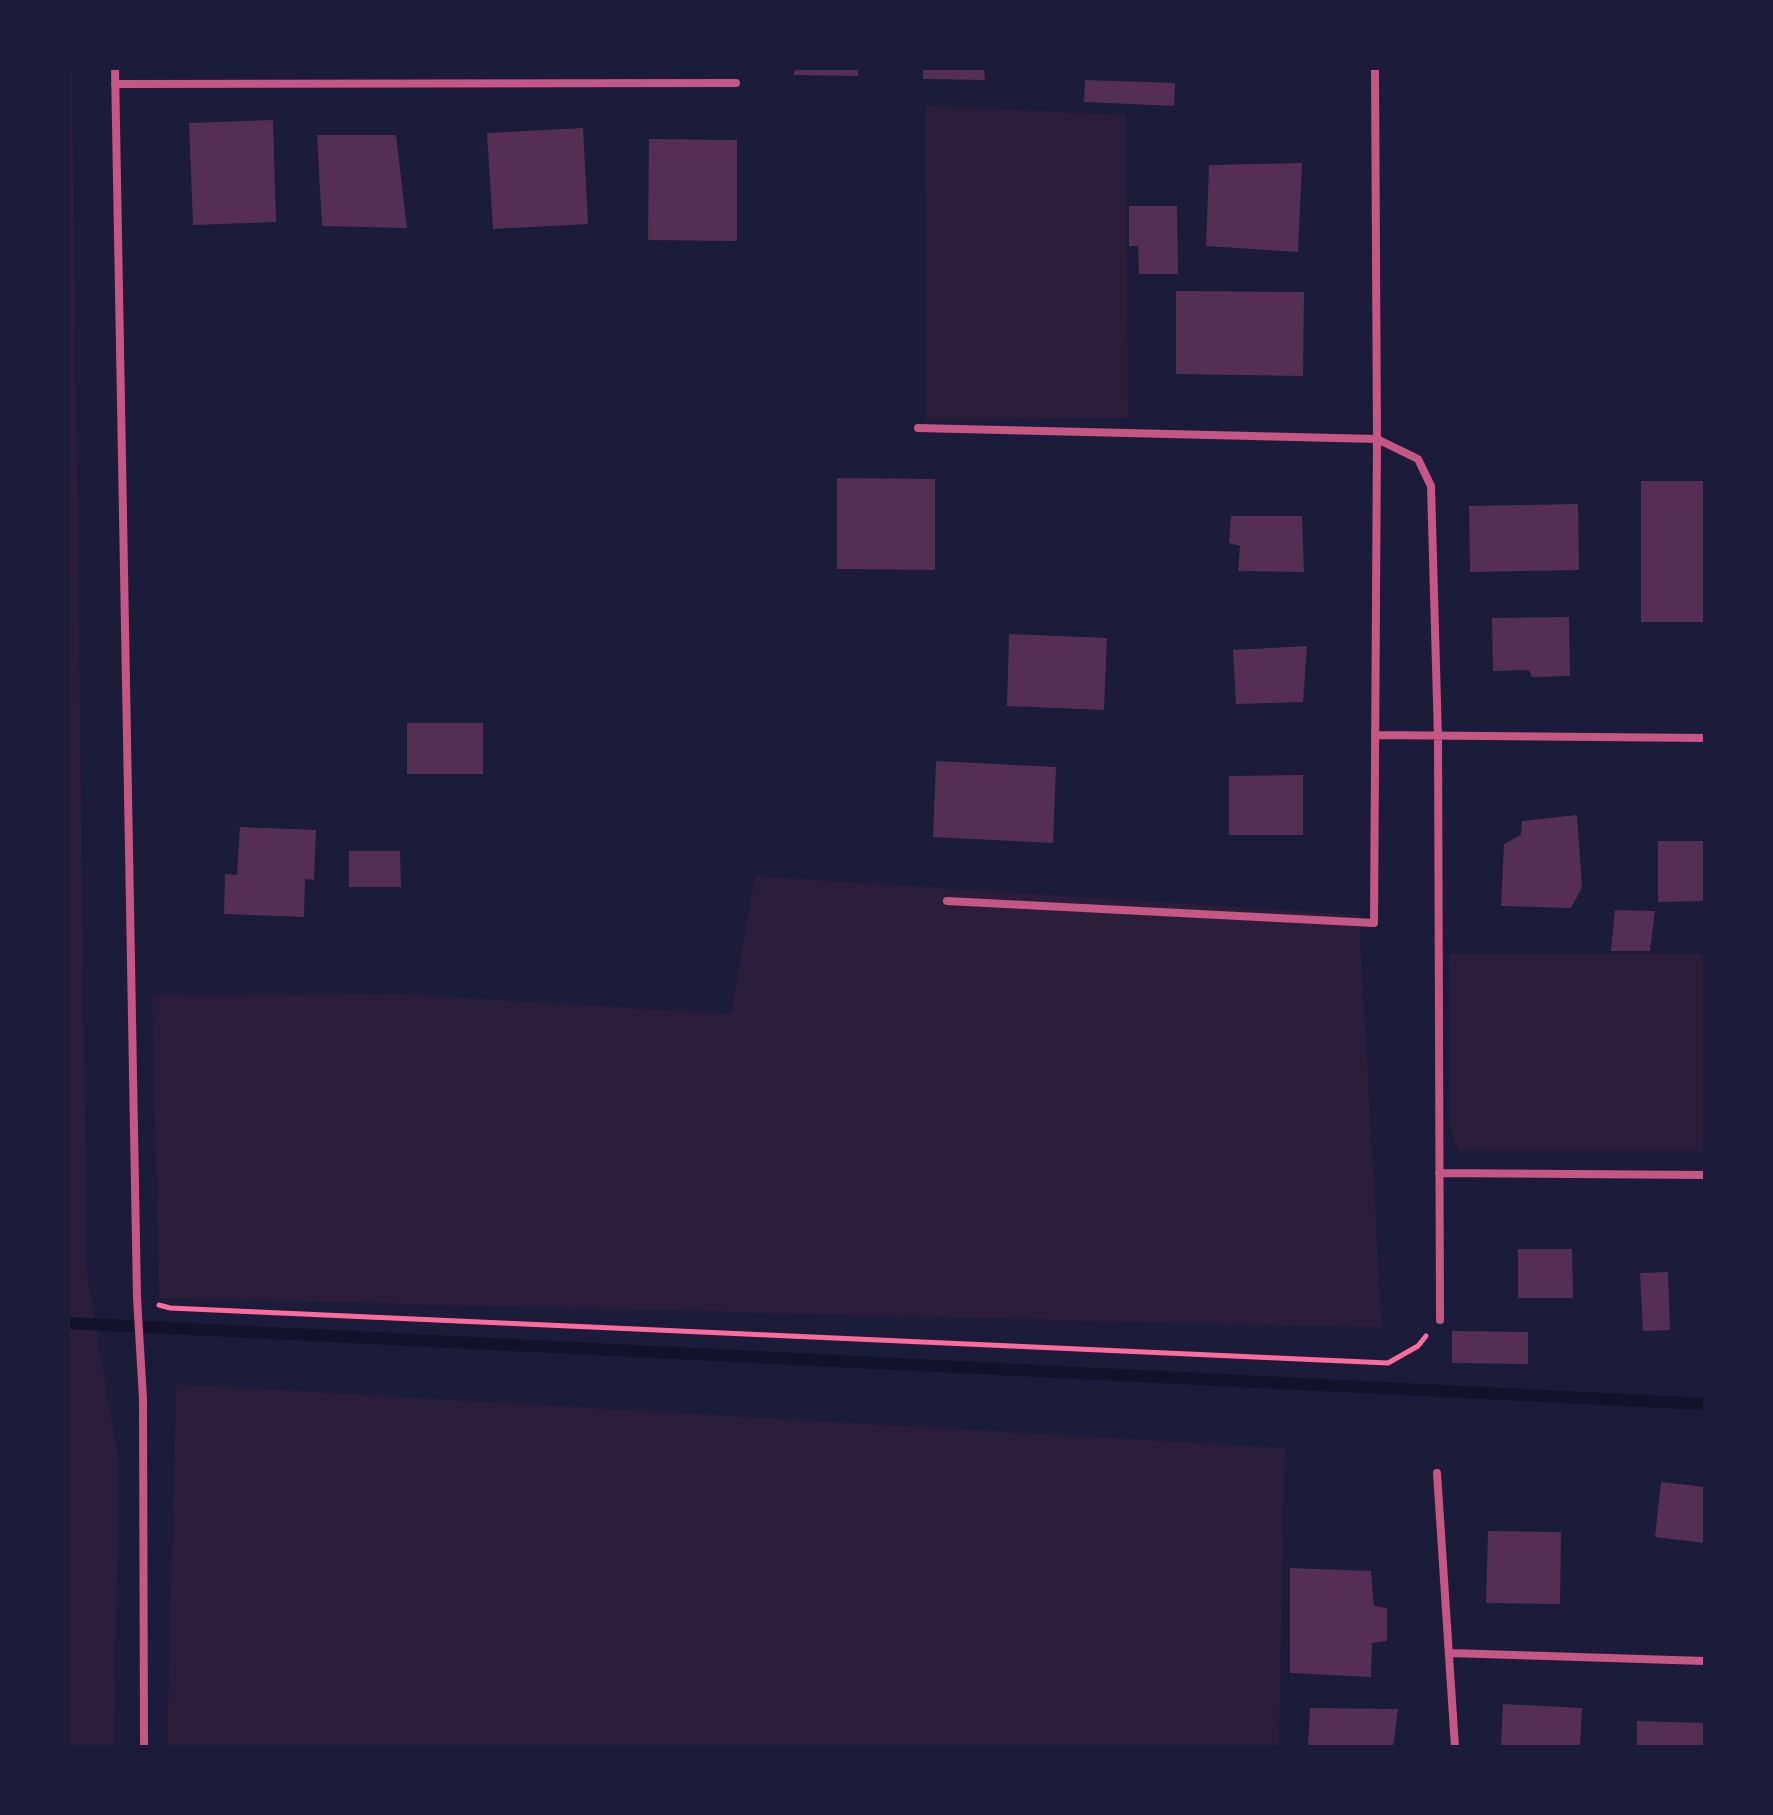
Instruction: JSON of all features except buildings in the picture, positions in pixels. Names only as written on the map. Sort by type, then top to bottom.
[{"type":"street","points":[[115,68],[137,1297],[143,1399],[144,1747]]},
{"type":"street","points":[[947,901],[1374,923],[1377,439],[1375,68]]},
{"type":"street","points":[[115,84],[736,83]]},
{"type":"street","points":[[918,428],[1377,439],[1418,459],[1431,486],[1438,738],[1440,1320]]},
{"type":"street","points":[[1375,735],[1438,738],[1705,738]]},
{"type":"street","points":[[1439,1173],[1705,1175]]},
{"type":"street","points":[[1437,1473],[1455,1747]]},
{"type":"street","points":[[1450,1653],[1705,1661]]},
{"type":"path","points":[[137,1297],[170,1308],[1388,1363],[1418,1346],[1440,1320]]},
{"type":"shaded area","points":[[68,68],[72,68],[87,1273],[119,1464],[114,1747],[68,1747]]},
{"type":"shaded area","points":[[925,106],[1126,115],[1128,418],[926,420]]},
{"type":"shaded area","points":[[755,876],[1359,915],[1382,1328],[159,1298],[152,996],[400,994],[731,1014]]},
{"type":"shaded area","points":[[1449,954],[1705,954],[1705,1151],[1459,1151],[1450,1129]]},
{"type":"shaded area","points":[[176,1384],[1285,1448],[1279,1747],[167,1747]]},
{"type":"waterway","points":[[68,1323],[1705,1404]]}]
